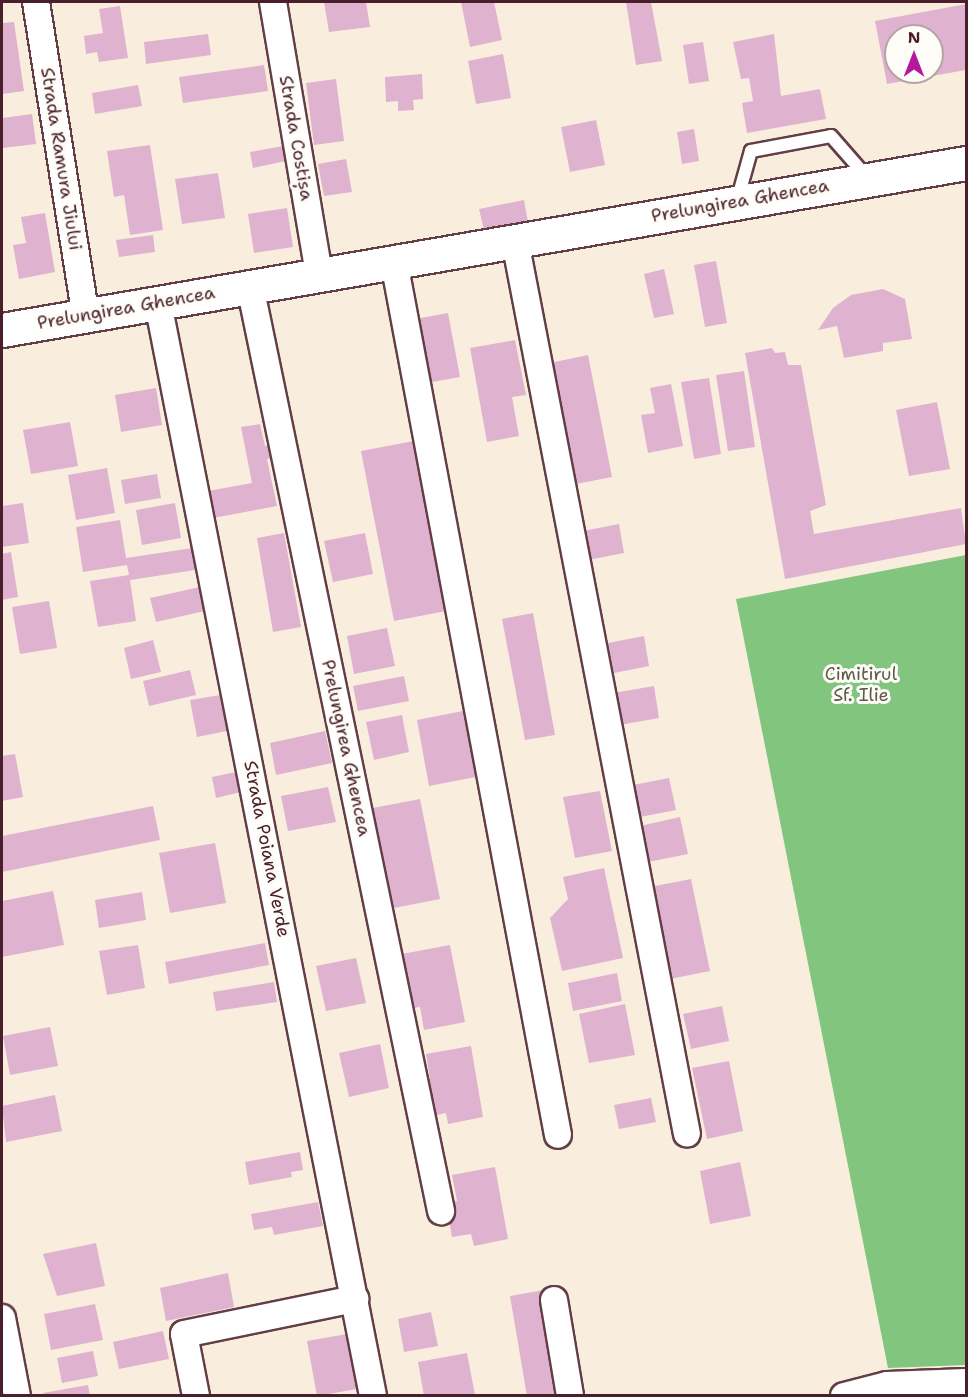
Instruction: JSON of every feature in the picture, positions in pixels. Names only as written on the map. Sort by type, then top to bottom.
[{"type":"main road","name":"Prelungirea Ghencea","points":[[2,330],[966,163]]},
{"type":"street","name":"Strada Ramura Jiului","points":[[36,2],[86,316]]},
{"type":"street","name":"Strada Costișa","points":[[273,2],[319,275]]},
{"type":"street","points":[[514,241],[687,1134]]},
{"type":"street","points":[[394,262],[558,1135]]},
{"type":"street","name":"Prelungirea Ghencea","points":[[250,286],[441,1211]]},
{"type":"street","name":"Strada Poiana Verde","points":[[158,303],[373,1395]]},
{"type":"street","points":[[554,1300],[570,1395]]},
{"type":"street","points":[[196,1395],[184,1334],[356,1304]]},
{"type":"street","points":[[2,1318],[17,1395]]},
{"type":"street","points":[[844,1395],[887,1385],[966,1382]]},
{"type":"lane","points":[[736,202],[750,151],[831,136],[868,179]]},
{"type":"green space","name":"Cimitirul Sf. Ilie","points":[[966,555],[966,1365],[888,1368],[736,599]]},
{"type":"building","points":[[324,2],[366,2],[370,27],[329,32]]},
{"type":"building","points":[[461,2],[494,2],[502,40],[470,47]]},
{"type":"building","points":[[626,2],[651,2],[662,61],[636,65]]},
{"type":"building","points":[[966,4],[966,70],[944,74],[944,24],[884,24],[884,68],[875,21]]},
{"type":"building","points":[[120,6],[128,58],[99,62],[97,52],[86,54],[84,36],[103,33],[99,9]]},
{"type":"building","points":[[14,22],[24,91],[2,94],[2,23]]},
{"type":"building","points":[[208,34],[211,55],[146,64],[144,42]]},
{"type":"building","points":[[774,34],[781,96],[820,89],[826,119],[747,133],[742,103],[753,101],[749,78],[741,79],[733,42]]},
{"type":"building","points":[[703,42],[709,81],[689,84],[683,45]]},
{"type":"building","points":[[503,54],[511,98],[476,104],[468,61]]},
{"type":"building","points":[[264,65],[268,91],[183,103],[179,77]]},
{"type":"building","points":[[422,74],[423,99],[413,100],[414,110],[398,111],[398,101],[386,102],[385,77]]},
{"type":"building","points":[[336,79],[344,141],[314,145],[306,83]]},
{"type":"building","points":[[138,85],[142,106],[95,114],[92,93]]},
{"type":"building","points":[[32,114],[36,144],[2,148],[2,118]]},
{"type":"building","points":[[596,120],[605,165],[570,172],[561,127]]},
{"type":"building","points":[[694,129],[699,161],[682,164],[677,132]]},
{"type":"building","points":[[150,145],[163,230],[130,235],[124,195],[114,197],[107,151]]},
{"type":"building","points":[[283,146],[286,161],[253,168],[250,152]]},
{"type":"building","points":[[346,159],[352,192],[324,196],[318,164]]},
{"type":"building","points":[[218,173],[225,218],[182,224],[175,179]]},
{"type":"building","points":[[524,200],[528,222],[484,230],[479,209]]},
{"type":"building","points":[[287,208],[293,247],[254,253],[248,214]]},
{"type":"building","points":[[45,213],[55,272],[19,279],[13,245],[26,243],[21,217]]},
{"type":"building","points":[[153,235],[155,252],[119,257],[116,240]]},
{"type":"building","points":[[716,261],[727,323],[705,327],[694,265]]},
{"type":"building","points":[[664,269],[674,314],[654,318],[644,274]]},
{"type":"building","points":[[883,289],[905,299],[912,339],[883,343],[883,351],[844,358],[837,326],[818,330],[833,308],[851,295]]},
{"type":"building","points":[[448,313],[460,377],[427,383],[415,319]]},
{"type":"building","points":[[515,340],[526,395],[512,397],[519,436],[487,442],[470,348]]},
{"type":"building","points":[[772,348],[775,353],[785,352],[788,365],[801,365],[826,505],[810,511],[814,534],[961,508],[966,544],[785,579],[745,353]]},
{"type":"building","points":[[588,355],[612,477],[576,484],[568,439],[560,441],[545,364]]},
{"type":"building","points":[[744,371],[755,447],[728,451],[716,375]]},
{"type":"building","points":[[709,378],[721,454],[694,459],[681,382]]},
{"type":"building","points":[[671,384],[683,446],[648,453],[641,415],[655,413],[650,388]]},
{"type":"building","points":[[156,388],[162,425],[121,432],[115,395]]},
{"type":"building","points":[[937,402],[950,469],[909,476],[896,410]]},
{"type":"building","points":[[70,422],[78,466],[31,474],[23,430]]},
{"type":"building","points":[[260,424],[265,446],[270,445],[273,458],[267,459],[277,506],[213,518],[208,491],[252,483],[241,427]]},
{"type":"building","points":[[414,441],[446,611],[394,621],[361,451]]},
{"type":"building","points":[[107,468],[115,513],[76,520],[68,475]]},
{"type":"building","points":[[157,474],[161,498],[125,504],[121,480]]},
{"type":"building","points":[[23,503],[29,543],[2,547],[2,506]]},
{"type":"building","points":[[175,503],[181,538],[142,545],[136,510]]},
{"type":"building","points":[[120,520],[126,558],[199,547],[202,569],[130,580],[136,621],[98,627],[90,581],[129,575],[127,565],[83,572],[76,527]]},
{"type":"building","points":[[619,524],[624,553],[588,560],[583,531]]},
{"type":"building","points":[[284,533],[301,627],[273,632],[257,538]]},
{"type":"building","points":[[365,533],[373,574],[333,582],[324,541]]},
{"type":"building","points":[[11,552],[18,597],[2,600],[2,554]]},
{"type":"building","points":[[200,587],[205,611],[156,622],[150,598]]},
{"type":"building","points":[[49,601],[57,648],[20,654],[12,607]]},
{"type":"building","points":[[533,613],[555,735],[525,740],[502,619]]},
{"type":"building","points":[[387,628],[395,666],[354,674],[347,636]]},
{"type":"building","points":[[644,636],[649,666],[614,673],[608,643]]},
{"type":"building","points":[[153,640],[161,672],[131,679],[124,648]]},
{"type":"building","points":[[190,670],[196,695],[149,706],[143,681]]},
{"type":"building","points":[[404,676],[409,701],[358,711],[353,686]]},
{"type":"building","points":[[654,686],[659,718],[614,726],[608,694]]},
{"type":"building","points":[[220,695],[227,731],[197,737],[190,700]]},
{"type":"building","points":[[468,710],[481,776],[429,786],[417,720]]},
{"type":"building","points":[[402,715],[409,752],[374,760],[366,722]]},
{"type":"building","points":[[325,731],[332,763],[276,775],[270,743]]},
{"type":"building","points":[[15,754],[23,797],[2,801],[2,756]]},
{"type":"building","points":[[241,771],[245,791],[216,798],[212,777]]},
{"type":"building","points":[[669,778],[676,810],[635,818],[628,786]]},
{"type":"building","points":[[328,787],[336,822],[288,831],[281,796]]},
{"type":"building","points":[[600,791],[612,851],[575,858],[563,797]]},
{"type":"building","points":[[420,799],[440,899],[394,908],[373,808]]},
{"type":"building","points":[[153,806],[160,840],[2,872],[2,836]]},
{"type":"building","points":[[680,817],[688,854],[648,862],[640,826]]},
{"type":"building","points":[[215,843],[226,903],[170,913],[159,853]]},
{"type":"building","points":[[604,868],[623,958],[562,971],[550,918],[568,899],[563,877]]},
{"type":"building","points":[[691,879],[710,971],[670,979],[650,887]]},
{"type":"building","points":[[53,891],[64,945],[2,957],[2,901]]},
{"type":"building","points":[[142,892],[146,920],[99,928],[95,900]]},
{"type":"building","points":[[265,943],[269,965],[169,984],[165,962]]},
{"type":"building","points":[[138,945],[145,988],[107,995],[99,951]]},
{"type":"building","points":[[450,945],[465,1022],[424,1030],[420,1007],[413,1008],[402,954]]},
{"type":"building","points":[[356,958],[366,1003],[326,1011],[316,966]]},
{"type":"building","points":[[617,973],[622,1001],[573,1011],[568,983]]},
{"type":"building","points":[[274,982],[277,1002],[216,1011],[213,992]]},
{"type":"building","points":[[625,1004],[635,1055],[589,1063],[579,1014]]},
{"type":"building","points":[[722,1006],[729,1041],[691,1049],[683,1014]]},
{"type":"building","points":[[50,1027],[58,1066],[10,1075],[3,1036]]},
{"type":"building","points":[[380,1044],[389,1088],[349,1097],[339,1053]]},
{"type":"building","points":[[471,1046],[483,1117],[448,1124],[446,1113],[428,1117],[421,1080],[430,1079],[426,1054]]},
{"type":"building","points":[[729,1061],[743,1131],[707,1139],[692,1068]]},
{"type":"building","points":[[55,1095],[62,1131],[6,1142],[2,1106]]},
{"type":"building","points":[[651,1098],[656,1122],[619,1129],[614,1105]]},
{"type":"building","points":[[300,1152],[303,1170],[291,1172],[292,1177],[249,1185],[245,1162]]},
{"type":"building","points":[[740,1162],[751,1216],[710,1224],[700,1171]]},
{"type":"building","points":[[495,1167],[508,1239],[474,1246],[471,1234],[452,1237],[446,1203],[457,1201],[452,1175]]},
{"type":"building","points":[[318,1202],[323,1226],[274,1235],[272,1227],[254,1230],[251,1214]]},
{"type":"building","points":[[96,1243],[105,1286],[57,1296],[43,1254]]},
{"type":"building","points":[[228,1273],[234,1307],[166,1321],[160,1288]]},
{"type":"building","points":[[544,1290],[562,1396],[527,1396],[510,1296]]},
{"type":"building","points":[[95,1304],[103,1340],[51,1350],[44,1314]]},
{"type":"building","points":[[431,1312],[438,1346],[404,1352],[398,1319]]},
{"type":"building","points":[[163,1331],[169,1359],[119,1369],[113,1342]]},
{"type":"building","points":[[347,1334],[357,1389],[317,1396],[307,1341]]},
{"type":"building","points":[[93,1351],[98,1376],[62,1383],[57,1358]]},
{"type":"building","points":[[467,1353],[475,1395],[424,1396],[418,1362]]},
{"type":"building","points":[[88,1385],[90,1396],[43,1396],[43,1393]]}]
